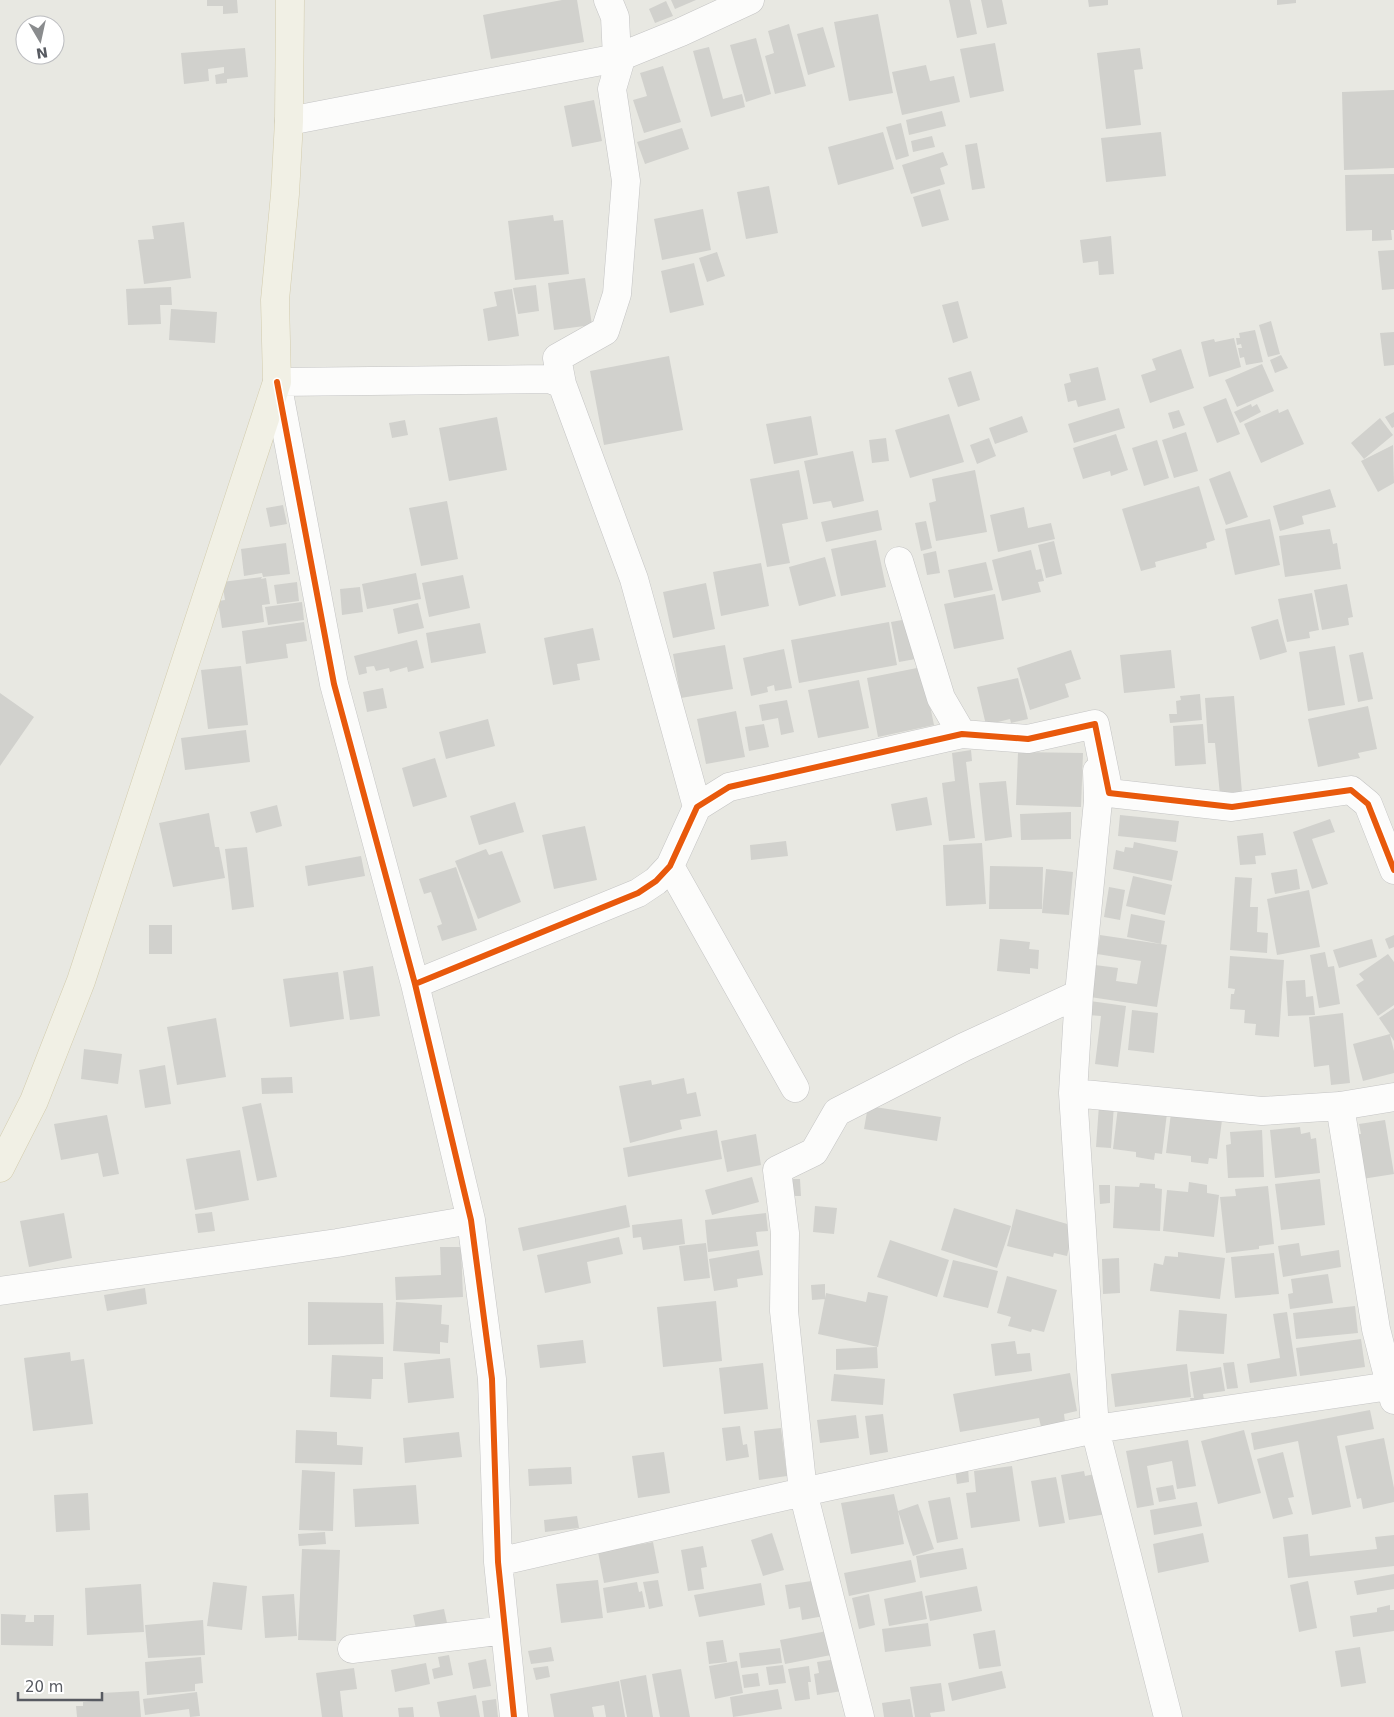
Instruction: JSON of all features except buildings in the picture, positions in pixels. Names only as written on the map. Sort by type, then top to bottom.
[{"type":"main road","points":[[0,1168],[34,1101],[81,981],[277,382],[275,300],[286,194],[290,0]]},
{"type":"street","points":[[608,0],[615,17],[620,56],[612,89],[626,181],[617,294],[605,331],[557,358],[562,384],[634,579],[697,807]]},
{"type":"street","points":[[289,121],[620,56],[681,32],[750,0]]},
{"type":"street","points":[[514,1717],[498,1562],[492,1379],[471,1220],[415,984],[334,684],[277,382],[550,379],[562,384]]},
{"type":"street","points":[[899,561],[940,698],[962,734]]},
{"type":"street","points":[[415,984],[638,893],[656,881],[670,866],[697,807],[728,786],[962,734],[1028,740],[1095,724]]},
{"type":"street","points":[[1095,724],[1110,793],[1232,807],[1351,790],[1368,804],[1394,870]]},
{"type":"street","points":[[1095,724],[1098,801],[1079,994],[1073,1093],[1095,1429],[1168,1717]]},
{"type":"street","points":[[670,866],[795,1088]]},
{"type":"street","points":[[860,1717],[803,1492],[784,1311],[785,1233],[777,1170],[814,1152],[837,1112],[964,1047],[1079,994]]},
{"type":"street","points":[[1073,1093],[1262,1111],[1340,1106],[1394,1097]]},
{"type":"street","points":[[498,1562],[803,1492],[1095,1429],[1392,1393],[1376,1328],[1340,1106]]},
{"type":"street","points":[[0,1291],[337,1243],[471,1220]]},
{"type":"street","points":[[352,1649],[505,1630]]},
{"type":"cycle path","points":[[277,382],[334,684],[415,984],[471,1220],[492,1379],[498,1562],[514,1717]]},
{"type":"cycle path","points":[[415,984],[638,893],[656,881],[670,866],[697,807],[729,787],[962,734],[1028,739],[1095,724],[1109,793],[1232,807],[1351,790],[1368,804],[1394,870]]}]
